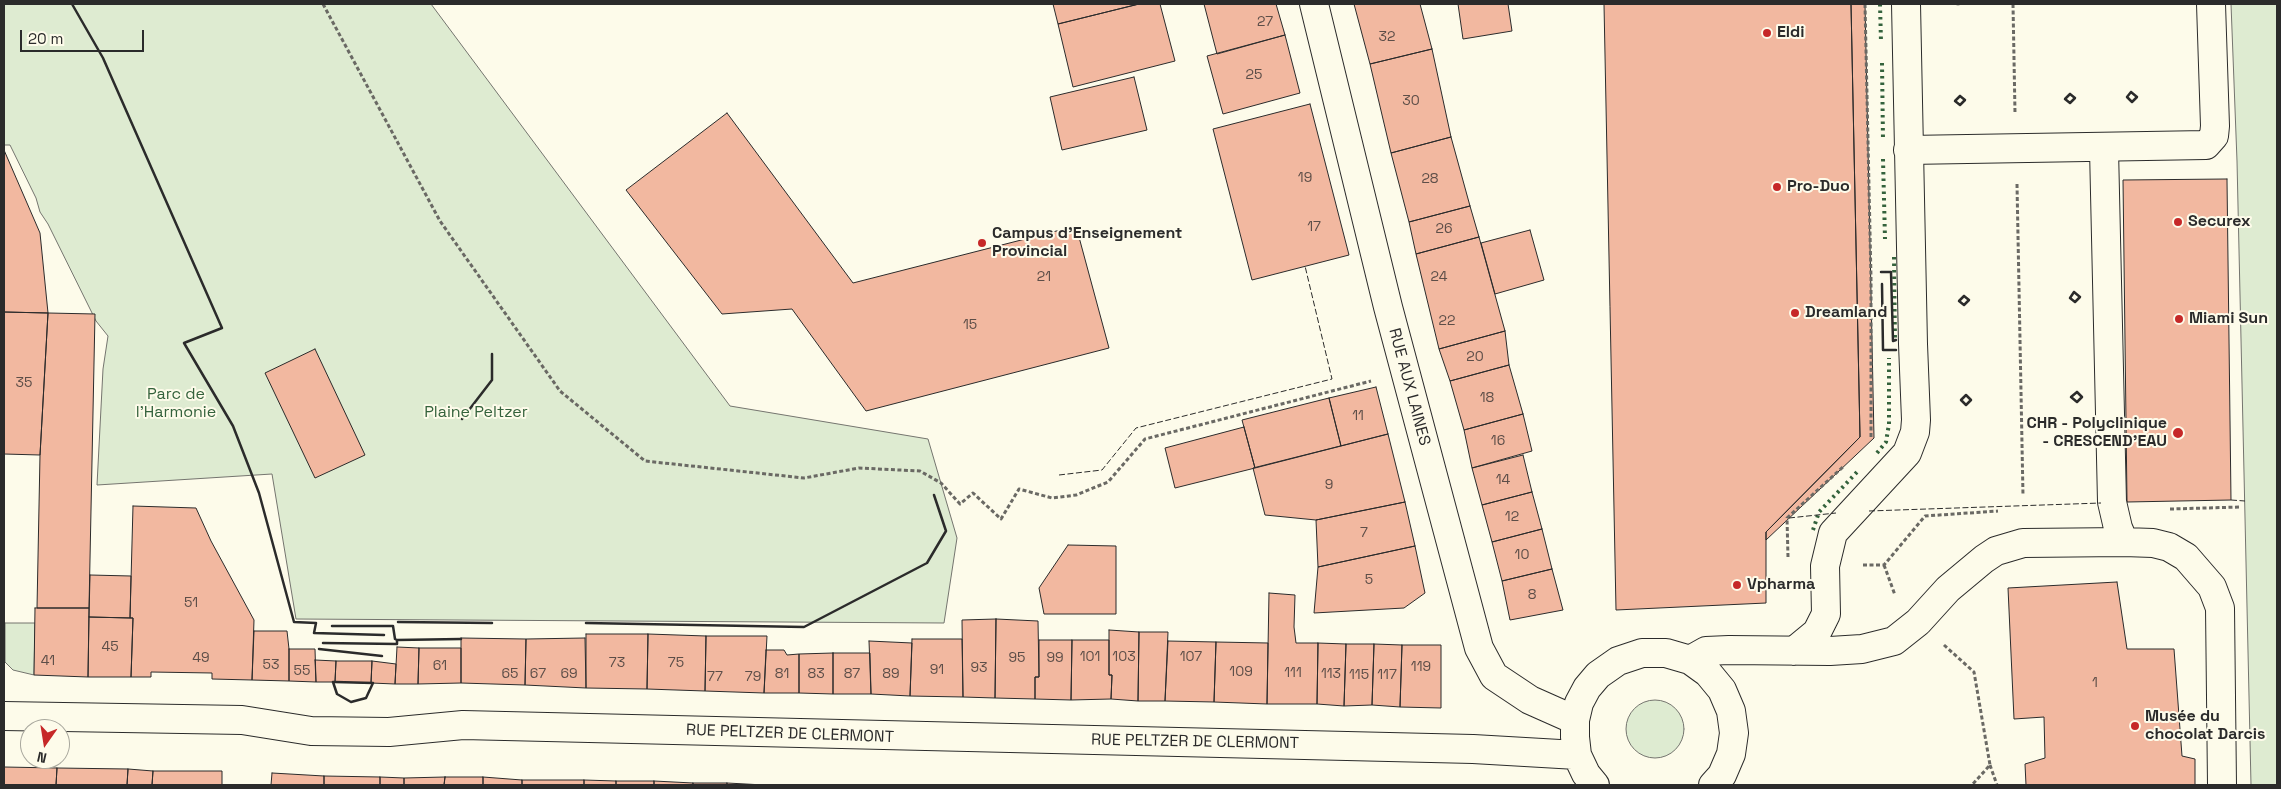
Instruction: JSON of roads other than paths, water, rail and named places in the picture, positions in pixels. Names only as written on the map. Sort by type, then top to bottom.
[{"type":"street","name":"RUE AUX LAINES","points":[[1314,4],[1405,372],[1479,648],[1494,676],[1530,700],[1575,720]]},
{"type":"street","points":[[1794,651],[1817,632],[1826,614],[1825,566],[1833,533],[1907,453],[1915,432],[1906,4]]},
{"type":"street","points":[[1908,150],[2200,147],[2211,142],[2215,126],[2211,4]]},
{"type":"street","points":[[2104,148],[2112,502],[2118,528],[2124,542]]},
{"type":"street","points":[[1690,660],[1706,651],[1862,649],[1894,641],[1918,622],[1948,589],[1996,551],[2023,543],[2124,542],[2153,543],[2170,546],[2186,557],[2212,586],[2220,608],[2222,785]]},
{"type":"street","points":[[1595,785],[1586,774],[1578,755],[1575,720],[1579,703],[1587,688],[1598,675],[1618,661],[1642,653],[1666,653],[1690,660],[1708,673],[1718,684],[1731,711],[1734,733],[1731,754],[1722,775],[1713,785]]},
{"type":"street","name":"RUE PELTZER DE CLERMONT","points":[[4,716],[242,720],[311,731],[389,732],[463,725],[896,737],[1474,749],[1578,755]]},
{"type":"place","name":"Eldi","points":[[1767,33]]},
{"type":"place","name":"Pro-Duo","points":[[1777,187]]},
{"type":"place","name":"Securex","points":[[2178,222]]},
{"type":"place","name":"Campus d'Enseignement Provincial","points":[[982,243]]},
{"type":"place","name":"Dreamland","points":[[1795,313]]},
{"type":"place","name":"Miami Sun","points":[[2179,319]]},
{"type":"place","name":"CHR - Polyclinique - CRESCEND'EAU","points":[[2178,433]]},
{"type":"place","name":"Vpharma","points":[[1737,585]]},
{"type":"place","name":"Musée du chocolat Darcis","points":[[2135,726]]},
{"type":"park label","name":"Parc de l'Harmonie","points":[[176,404]]},
{"type":"park label","name":"Plaine Peltzer","points":[[476,413]]}]
